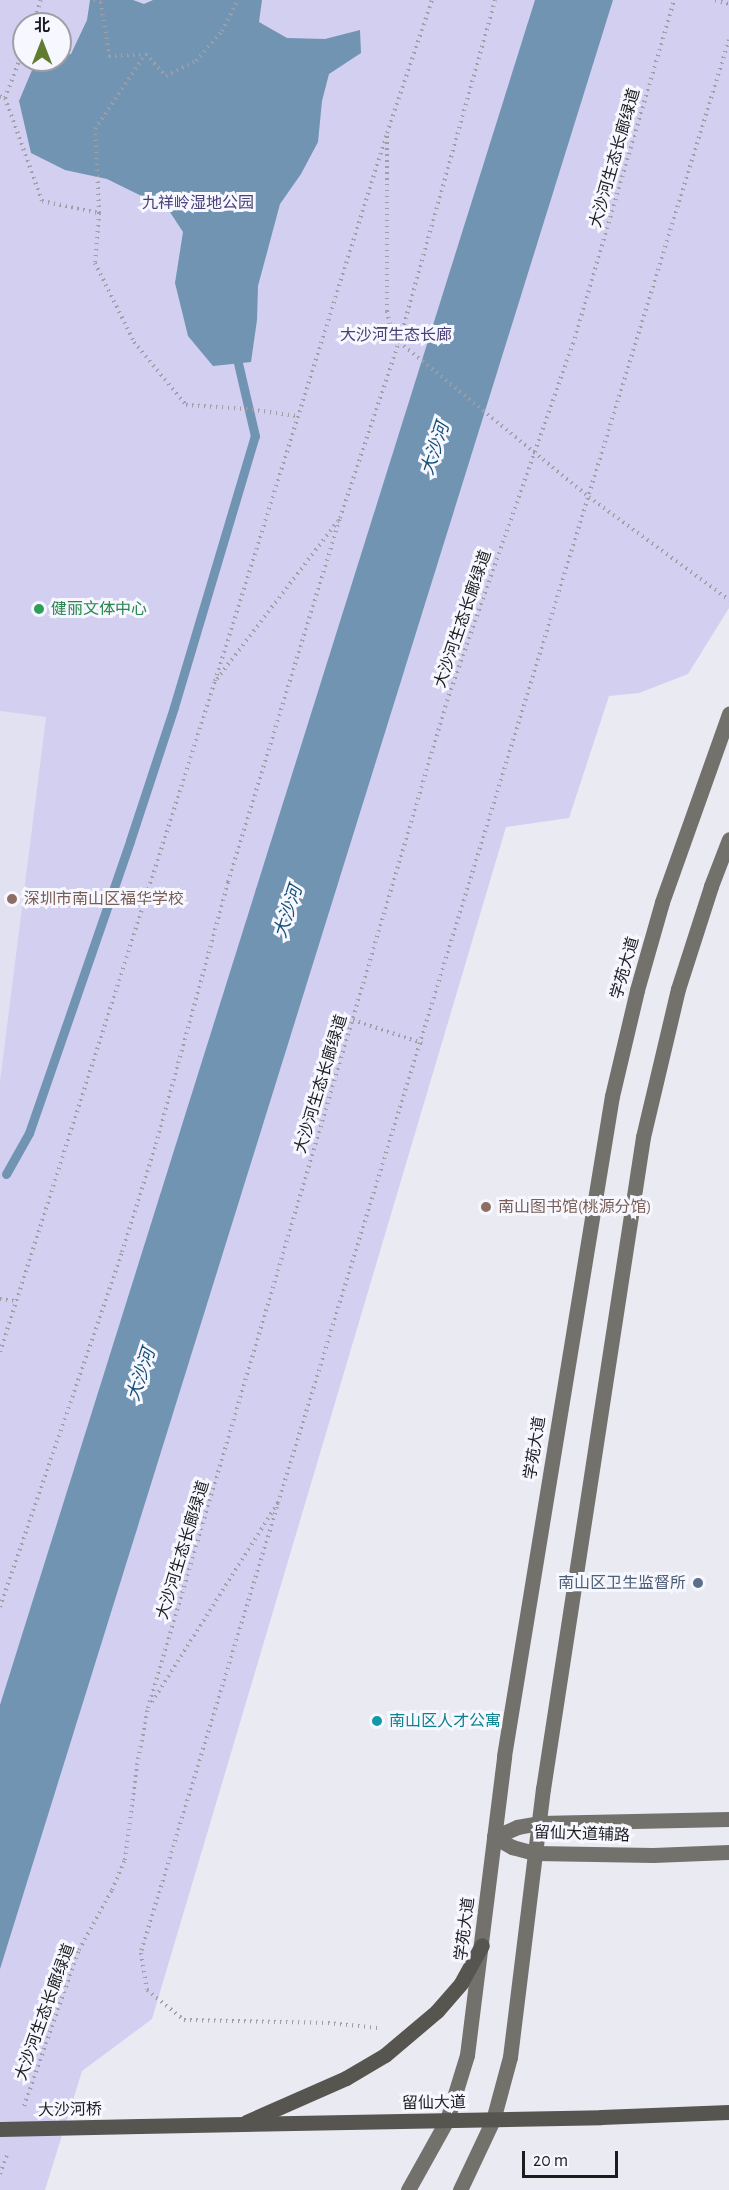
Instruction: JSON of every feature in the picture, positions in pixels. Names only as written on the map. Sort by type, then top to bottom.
[{"type":"main road","points":[[240,2124],[346,2078],[385,2055],[415,2032],[461,1983],[482,1945]]},
{"type":"main road","name":"留仙大道","points":[[140,2127],[494,2120],[729,2112]]},
{"type":"main road","name":"大沙河桥","points":[[0,2129],[140,2127]]},
{"type":"street","name":"学苑大道","points":[[408,2190],[447,2120],[467,2055],[504,1756],[612,1096],[637,990],[662,902],[729,714]]},
{"type":"street","points":[[460,2190],[494,2120],[510,2057],[539,1823],[643,1137],[678,989],[701,915],[729,839]]},
{"type":"street","name":"留仙大道辅路","points":[[494,1837],[517,1827],[539,1823],[729,1819]]},
{"type":"street","name":"留仙大道辅路","points":[[494,1837],[512,1847],[536,1853],[652,1855],[729,1852]]},
{"type":"path","points":[[94,0],[101,2],[109,56],[146,54]]},
{"type":"path","points":[[146,54],[165,76],[196,61],[222,32],[238,0]]},
{"type":"path","points":[[0,1352],[215,681],[387,132],[432,0]]},
{"type":"path","points":[[0,1607],[129,1230],[228,882],[340,518],[399,342],[495,0]]},
{"type":"path","name":"大沙河生态长廊绿道","points":[[24,2107],[79,1950],[112,1890],[125,1860],[138,1755],[148,1708],[447,700],[573,344],[674,0]]},
{"type":"path","points":[[715,0],[729,4]]},
{"type":"path","points":[[415,2032],[327,2023],[184,2020],[147,1990],[141,1953],[729,40]]},
{"type":"path","points":[[146,54],[95,129],[99,213],[95,263],[134,342],[186,405],[246,409],[298,416]]},
{"type":"path","points":[[16,72],[6,99],[42,201],[99,213]]},
{"type":"path","points":[[0,96],[6,99]]},
{"type":"path","points":[[387,132],[387,311],[391,330],[399,342],[589,497],[729,600]]},
{"type":"path","points":[[215,681],[340,518]]},
{"type":"path","points":[[353,1020],[422,1043]]},
{"type":"path","points":[[0,1299],[15,1300]]},
{"type":"path","points":[[148,1708],[278,1503]]},
{"type":"path","points":[[0,2174],[12,2141]]},
{"type":"shaded area","name":"深圳市南山区福华学校","points":[[0,711],[46,717],[0,1081]]},
{"type":"green space","name":"大沙河生态长廊","points":[[0,0],[729,0],[729,608],[688,674],[639,693],[609,696],[569,818],[506,827],[152,2019],[82,2071],[45,2190],[0,2190],[0,1081],[46,717],[0,711]]},
{"type":"water","points":[[90,0],[133,0],[144,4],[153,0],[262,0],[259,22],[287,38],[325,39],[360,30],[361,53],[329,74],[322,101],[318,142],[301,174],[280,204],[258,286],[257,320],[251,362],[213,366],[188,336],[175,283],[183,232],[168,209],[107,179],[65,170],[31,153],[19,101],[31,72],[72,72],[72,52],[87,20]]},
{"type":"water","name":"大沙河","points":[[535,0],[613,0],[0,1969],[0,1705]]},
{"type":"waterway","points":[[6,1174],[29,1133],[130,841],[174,707],[255,436],[238,363]]},
{"type":"place","name":"健丽文体中心","points":[[39,609]]},
{"type":"place","name":"深圳市南山区福华学校","points":[[12,899]]},
{"type":"place","name":"南山图书馆(桃源分馆)","points":[[486,1207]]},
{"type":"place","name":"南山区卫生监督所","points":[[698,1583]]},
{"type":"place","name":"南山区人才公寓","points":[[377,1721]]},
{"type":"park label","name":"九祥岭湿地公园","points":[[198,203]]}]
